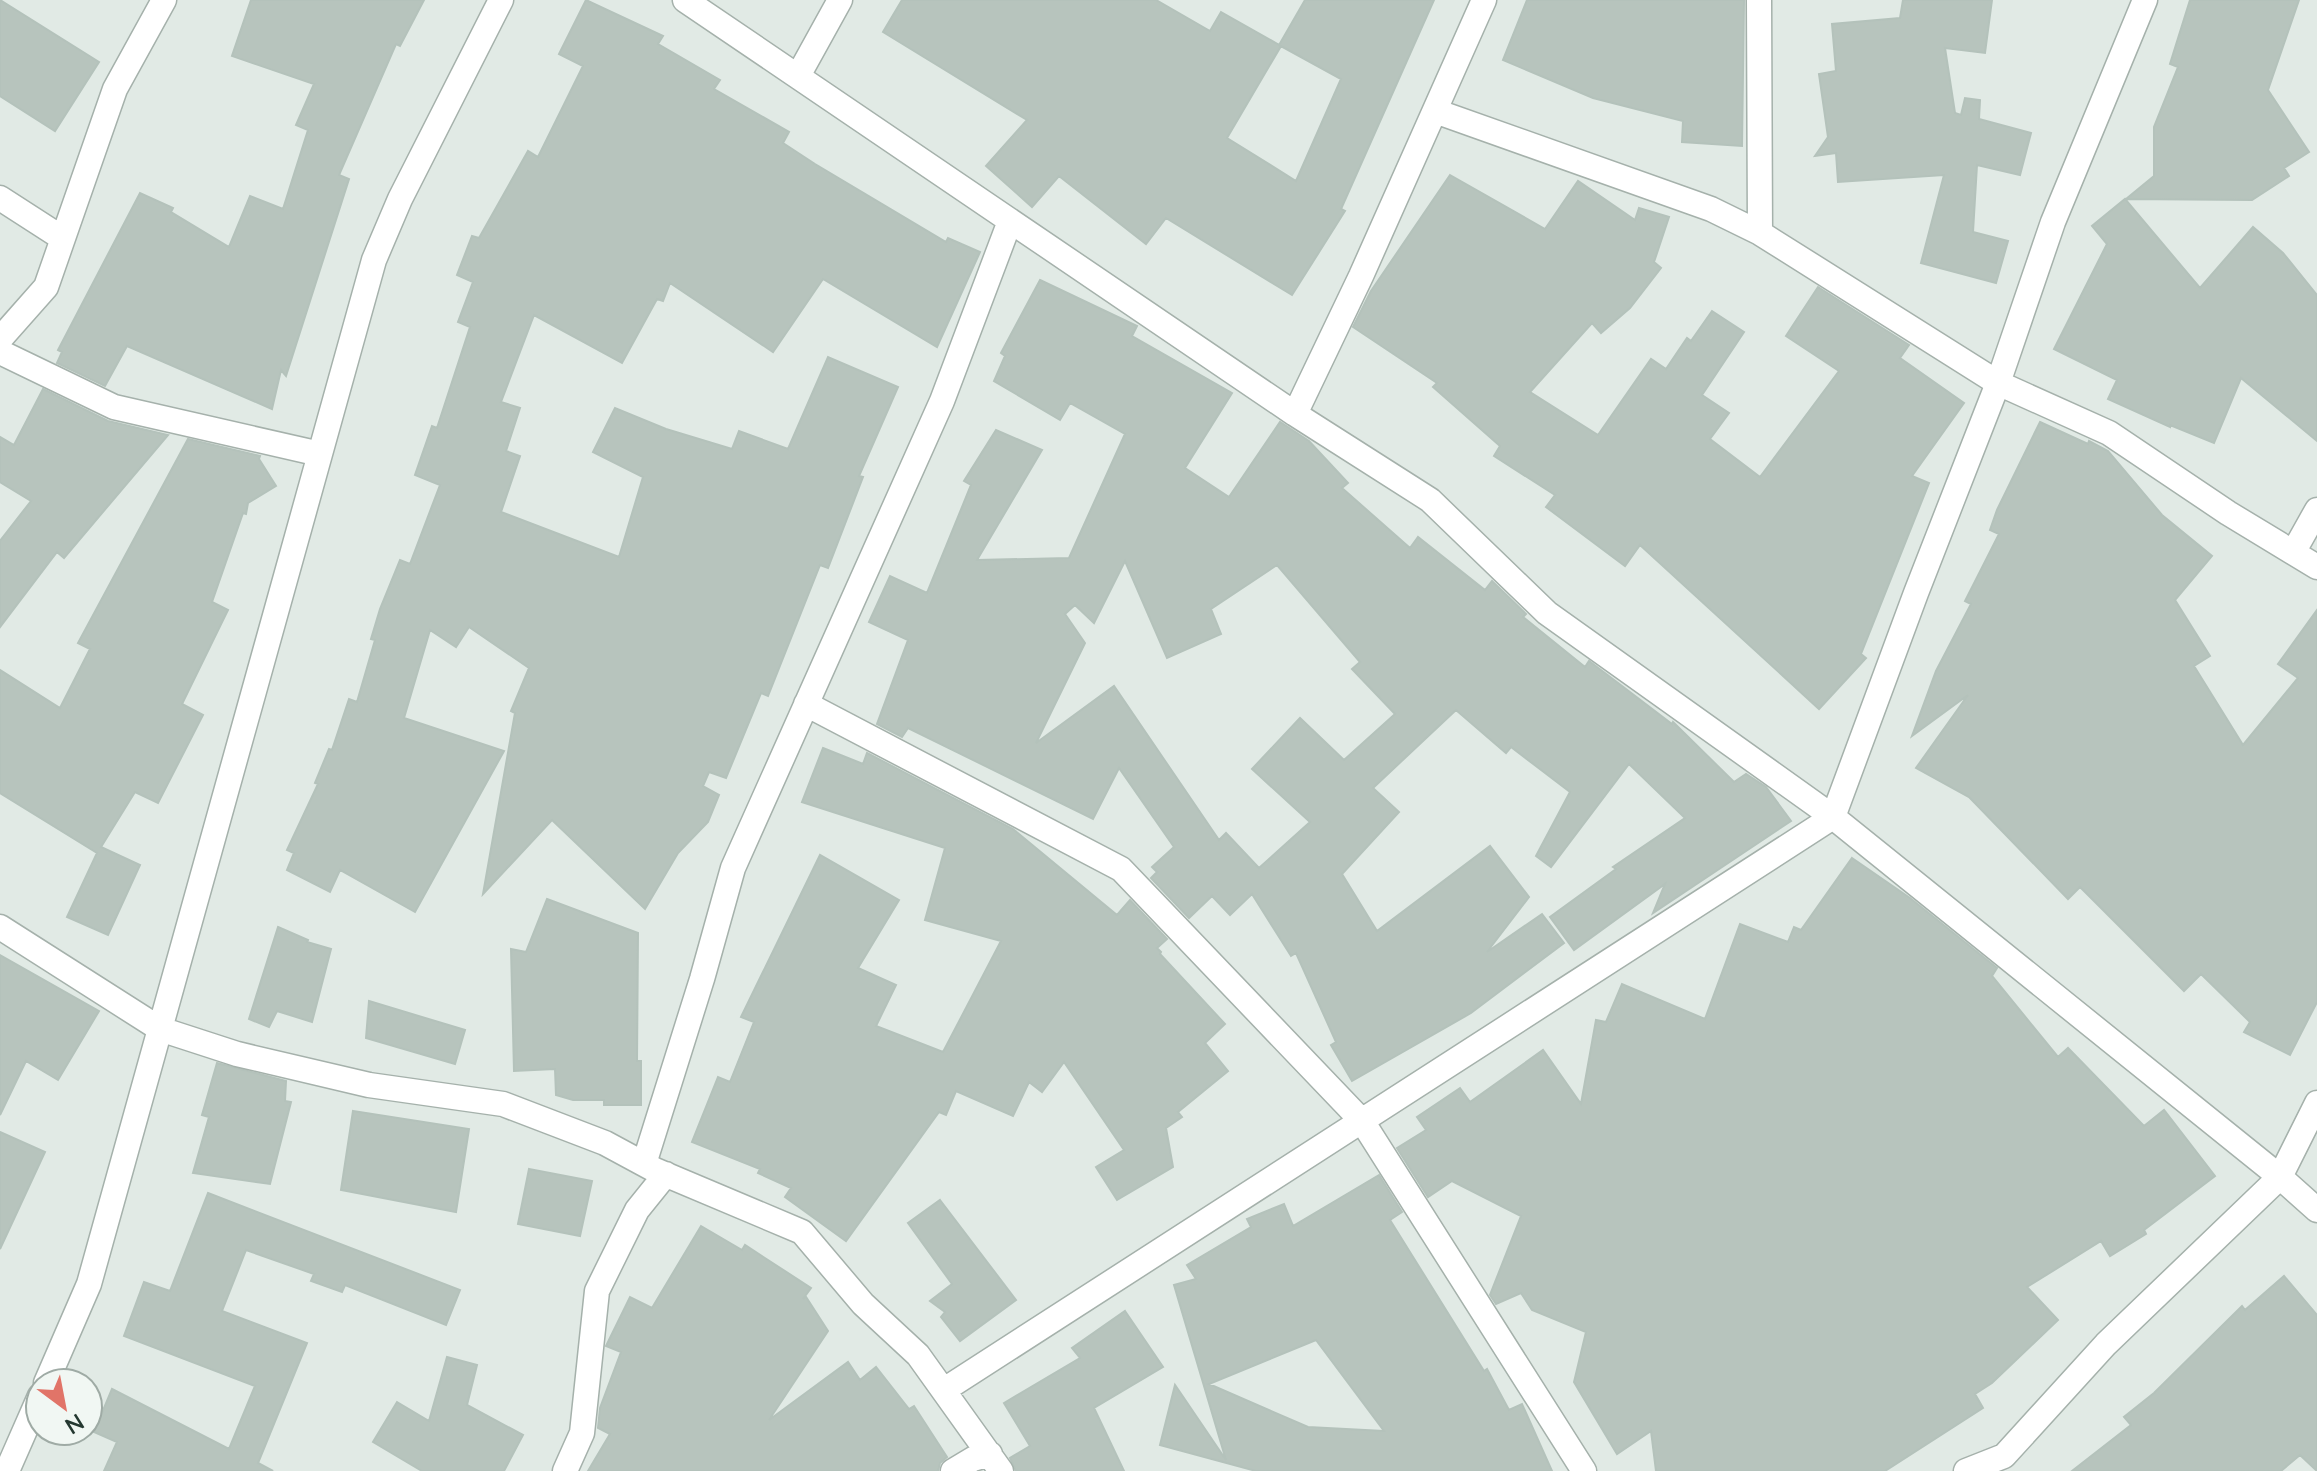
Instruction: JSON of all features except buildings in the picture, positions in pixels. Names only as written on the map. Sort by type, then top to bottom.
[{"type":"street","points":[[0,339],[46,287],[115,89],[164,0]]},
{"type":"street","points":[[53,1367],[89,1284],[374,260],[400,199],[501,0]]},
{"type":"street","points":[[685,0],[1295,414],[1430,500],[1547,613],[1833,817],[2317,1210]]},
{"type":"street","points":[[798,76],[840,0]]},
{"type":"street","points":[[1295,414],[1361,276],[1484,0]]},
{"type":"street","points":[[1759,0],[1760,233]]},
{"type":"street","points":[[944,1390],[1833,817],[1998,383],[2053,222],[2145,0]]},
{"type":"street","points":[[1435,111],[1711,209],[1760,233],[1998,383],[2109,433],[2228,513],[2317,567]]},
{"type":"street","points":[[0,198],[62,238]]},
{"type":"street","points":[[644,1164],[733,868],[942,401],[1010,221]]},
{"type":"street","points":[[0,352],[114,407],[320,454]]},
{"type":"street","points":[[2294,551],[2317,510]]},
{"type":"street","points":[[806,704],[1121,869],[1362,1121],[1584,1471]]},
{"type":"street","points":[[0,927],[160,1029],[237,1054],[369,1085],[503,1104],[605,1143],[666,1174],[802,1232],[863,1304],[918,1355],[996,1462]]},
{"type":"street","points":[[1966,1471],[2004,1456],[2106,1344],[2280,1177],[2317,1103]]},
{"type":"street","points":[[565,1471],[582,1433],[597,1291],[637,1210],[666,1174]]},
{"type":"street","points":[[7,1471],[24,1432]]},
{"type":"street","points":[[953,1471],[973,1459],[996,1462]]}]
